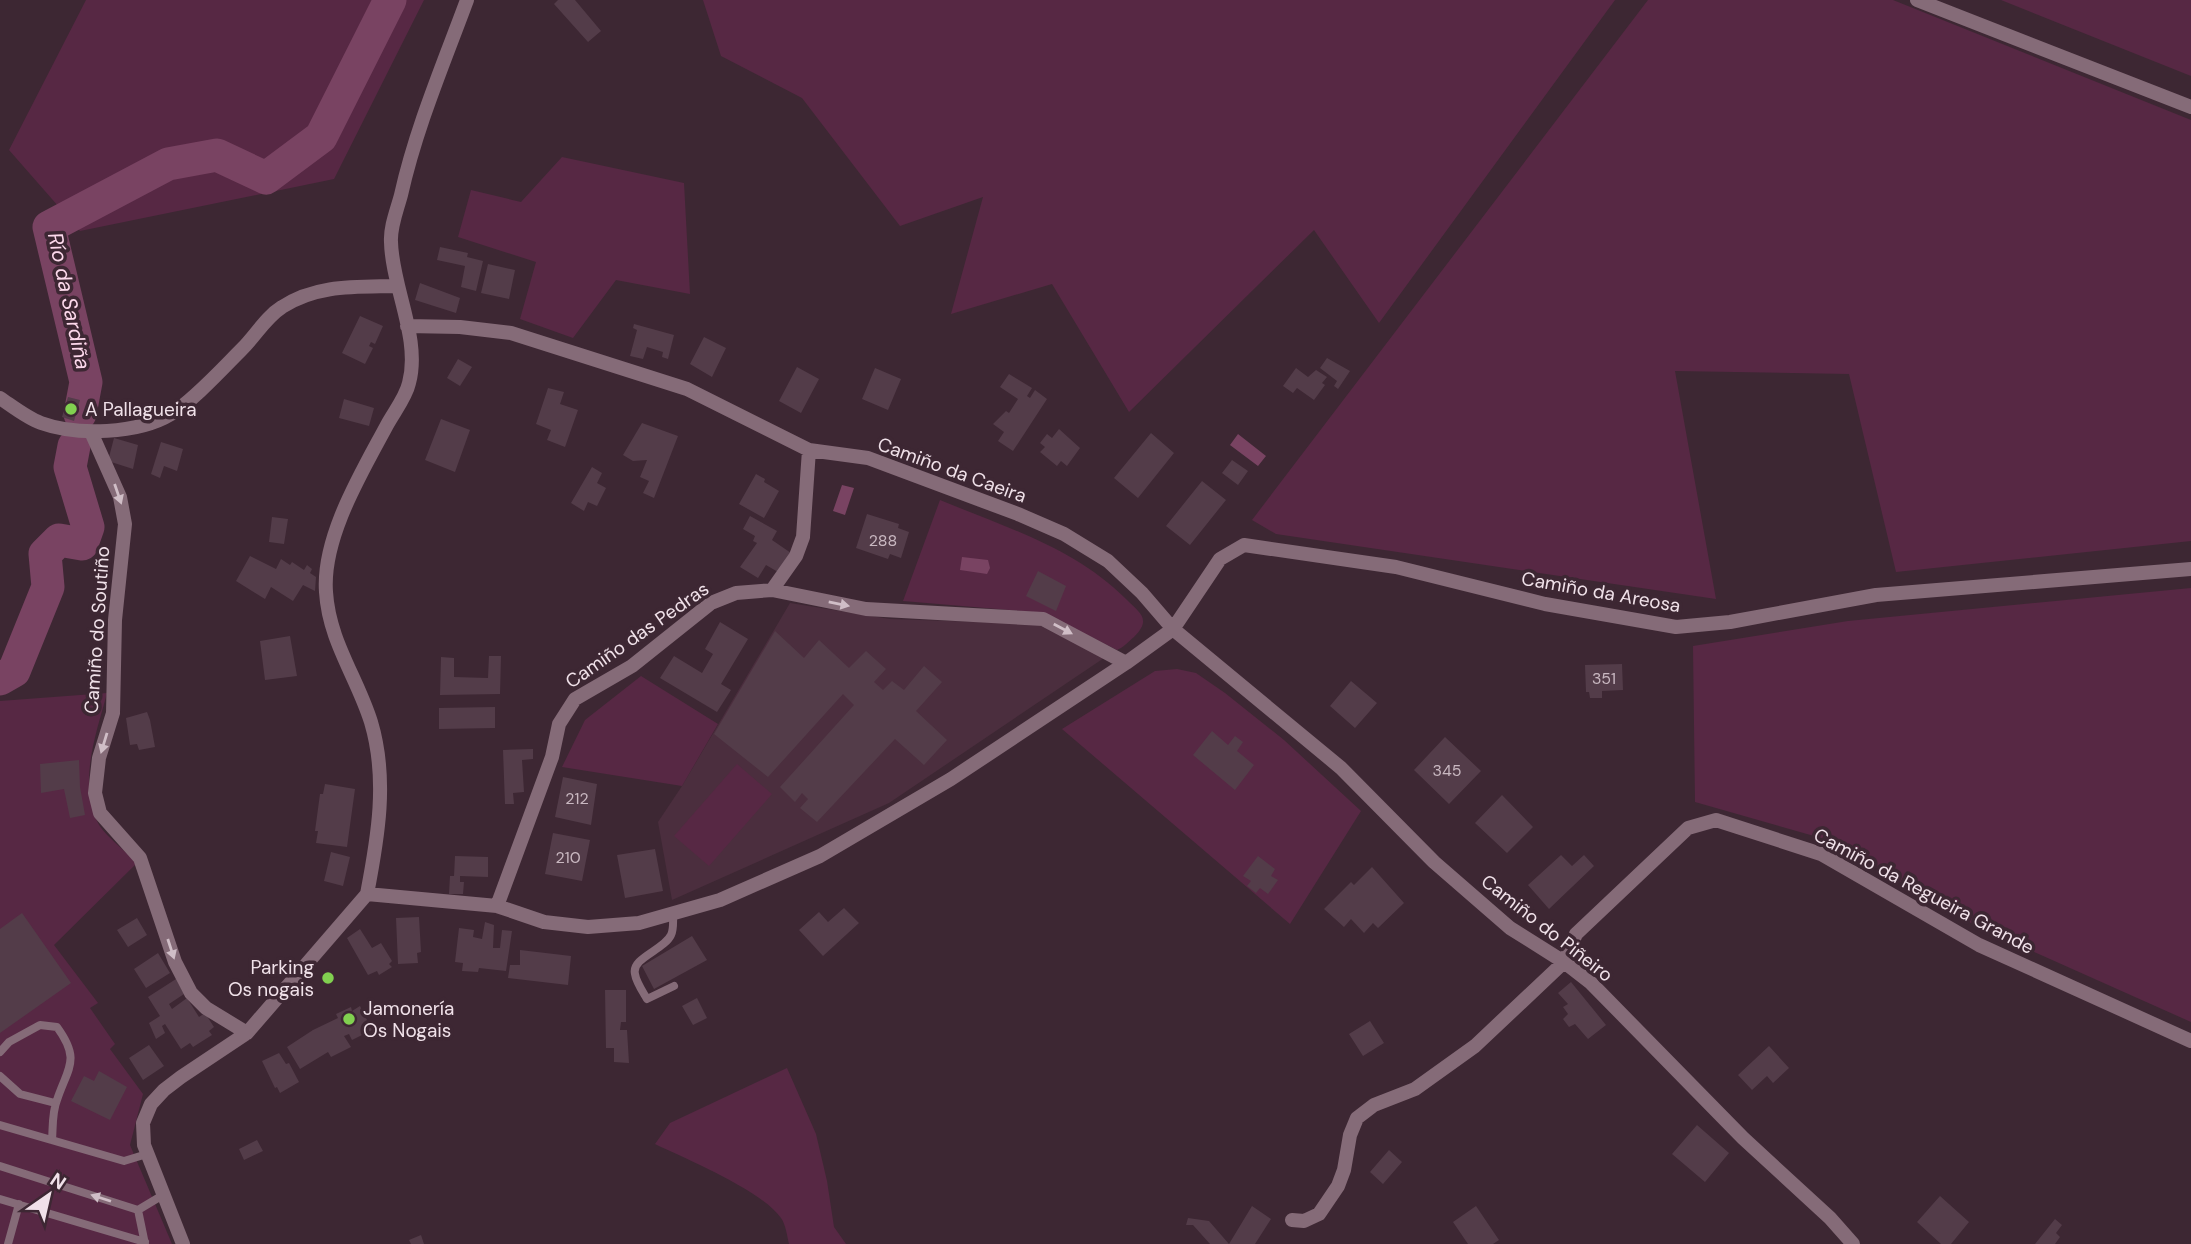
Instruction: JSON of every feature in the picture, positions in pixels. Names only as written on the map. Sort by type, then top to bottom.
[{"type":"street","points":[[183,1244],[144,1145],[143,1123],[152,1104],[163,1090],[247,1033],[367,894],[378,840],[381,789],[377,751],[370,720],[345,664],[330,620],[326,590],[331,550],[346,502],[409,384],[412,361],[407,326],[396,286],[390,239],[411,150],[467,0]]},
{"type":"street","points":[[1917,0],[2191,107]]},
{"type":"street","points":[[0,398],[40,423],[91,432],[146,423],[171,414],[244,346],[272,315],[305,294],[326,289],[396,286]]},
{"type":"street","name":"Camiño da Caeira","points":[[407,326],[460,327],[510,333],[687,389],[809,450],[868,458],[1018,514],[1065,534],[1108,561],[1142,593],[1173,629]]},
{"type":"street","name":"Camiño do Soutiño","points":[[91,432],[120,497],[125,524],[115,620],[113,713],[99,758],[95,793],[100,813],[140,858],[175,962],[191,993],[206,1009],[247,1033]]},
{"type":"street","points":[[772,590],[796,556],[803,537],[809,450]]},
{"type":"street","name":"Camiño da Areosa","points":[[1173,629],[1220,559],[1244,545],[1396,567],[1545,604],[1676,627],[1730,622],[1877,595],[2191,569]]},
{"type":"street","name":"Camiño das Pedras","points":[[497,906],[552,757],[559,724],[575,699],[632,666],[711,603],[736,593],[772,590],[866,609],[1043,618],[1126,663]]},
{"type":"street","points":[[367,894],[497,906],[544,922],[588,927],[639,923],[720,900],[820,856],[951,779],[1173,629]]},
{"type":"street","name":"Camiño do Piñeiro","points":[[1173,629],[1341,768],[1434,862],[1510,928],[1564,962],[1591,983],[1743,1138],[1830,1218],[1853,1244]]},
{"type":"street","name":"Camiño da Regueira Grande","points":[[1564,962],[1576,934],[1678,837],[1688,828],[1716,820],[1821,853],[1979,945],[2191,1041]]},
{"type":"street","points":[[1292,1220],[1304,1221],[1319,1214],[1338,1186],[1344,1170],[1350,1135],[1357,1118],[1374,1105],[1415,1089],[1475,1046],[1564,962]]},
{"type":"lane","points":[[673,913],[673,933],[664,946],[639,961],[635,966],[635,975],[647,999],[674,986]]},
{"type":"lane","points":[[0,1052],[9,1042],[40,1025],[57,1027],[69,1044],[71,1065],[55,1104],[52,1140]]},
{"type":"lane","points":[[0,1076],[20,1094]]},
{"type":"lane","points":[[0,1088],[55,1104]]},
{"type":"lane","points":[[0,1125],[124,1161],[147,1154]]},
{"type":"lane","points":[[0,1166],[138,1210],[163,1195]]},
{"type":"lane","points":[[0,1199],[145,1243],[138,1210]]},
{"type":"lane","points":[[8,1244],[19,1204]]},
{"type":"shaded area","points":[[86,0],[424,0],[334,179],[80,231],[9,150]]},
{"type":"shaded area","points":[[703,0],[1615,0],[1379,323],[1314,230],[1129,412],[1052,284],[951,314],[983,197],[900,226],[802,98],[721,56]]},
{"type":"shaded area","points":[[1648,0],[1893,0],[2191,120],[2191,541],[1896,572],[1849,374],[1675,371],[1716,599],[1276,534],[1252,520]]},
{"type":"shaded area","points":[[2001,0],[2191,0],[2191,76]]},
{"type":"shaded area","points":[[562,157],[684,183],[690,294],[616,280],[573,338],[520,319],[536,262],[458,237],[471,190],[521,202]]},
{"type":"shaded area","points":[[1238,434],[1266,456],[1258,466],[1230,445]]},
{"type":"shaded area","points":[[842,485],[854,488],[845,515],[833,511]]},
{"type":"shaded area","points":[[940,500],[1038,540],[1085,566],[1106,581],[1139,612],[1143,621],[1139,631],[1117,650],[1044,613],[903,601]]},
{"type":"shaded area","points":[[962,557],[988,560],[990,568],[987,574],[960,570]]},
{"type":"shaded area","points":[[2191,588],[2191,1022],[1978,927],[1828,840],[1695,802],[1693,646],[1848,621]]},
{"type":"shaded area","points":[[790,603],[890,619],[1037,624],[1104,658],[889,803],[672,900],[658,822]]},
{"type":"shaded area","points":[[1177,669],[1196,673],[1225,693],[1284,740],[1361,811],[1290,924],[1062,729],[1155,671]]},
{"type":"shaded area","points":[[641,676],[718,724],[682,786],[562,767],[585,720]]},
{"type":"shaded area","points":[[107,693],[91,758],[89,791],[101,828],[137,863],[54,945],[98,1003],[90,1008],[115,1044],[110,1049],[143,1094],[130,1145],[172,1244],[0,1244],[0,701]]},
{"type":"shaded area","points":[[737,764],[772,794],[709,866],[674,836]]},
{"type":"shaded area","points":[[787,1068],[816,1134],[834,1227],[846,1244],[789,1244],[781,1218],[758,1197],[723,1176],[655,1144],[670,1123]]},
{"type":"building","points":[[558,0],[575,0],[601,31],[588,42],[554,4]]},
{"type":"building","points":[[440,247],[468,253],[467,257],[483,261],[476,291],[461,287],[465,266],[437,260]]},
{"type":"building","points":[[488,264],[515,270],[509,299],[481,293]]},
{"type":"building","points":[[420,283],[460,298],[456,313],[415,300]]},
{"type":"building","points":[[360,316],[383,326],[375,344],[371,342],[369,346],[373,348],[365,364],[342,353]]},
{"type":"building","points":[[634,324],[674,335],[668,359],[662,357],[663,352],[647,347],[643,359],[630,356],[637,330],[633,328]]},
{"type":"building","points":[[704,337],[726,348],[712,377],[690,364]]},
{"type":"building","points":[[1327,358],[1350,371],[1338,389],[1334,386],[1337,381],[1320,368]]},
{"type":"building","points":[[458,359],[472,367],[460,386],[447,378]]},
{"type":"building","points":[[797,367],[819,379],[801,413],[779,401]]},
{"type":"building","points":[[875,368],[901,379],[888,410],[862,399]]},
{"type":"building","points":[[1296,368],[1308,377],[1316,370],[1327,377],[1322,383],[1325,385],[1314,400],[1297,388],[1293,393],[1283,386]]},
{"type":"building","points":[[1009,374],[1032,388],[1027,396],[1030,398],[1035,390],[1047,399],[1013,451],[998,441],[1004,432],[993,424],[1006,411],[1009,413],[1018,399],[1000,387]]},
{"type":"building","points":[[548,388],[564,392],[560,404],[578,410],[565,447],[547,440],[551,430],[536,424]]},
{"type":"building","name":"A Pallagueira","points":[[68,397],[80,400],[74,421],[62,417]]},
{"type":"building","points":[[344,399],[374,408],[369,426],[339,418]]},
{"type":"building","points":[[441,419],[470,430],[455,472],[425,460]]},
{"type":"building","points":[[642,423],[678,436],[654,498],[643,493],[649,481],[640,477],[647,460],[633,461],[623,455]]},
{"type":"building","points":[[1059,429],[1080,448],[1067,466],[1061,461],[1057,466],[1040,452],[1045,447],[1040,443],[1047,434],[1052,438]]},
{"type":"building","points":[[1151,433],[1174,453],[1138,498],[1114,478]]},
{"type":"building","points":[[114,438],[138,445],[133,469],[108,461]]},
{"type":"building","points":[[161,442],[183,449],[177,471],[164,466],[160,478],[151,474]]},
{"type":"building","points":[[1232,460],[1248,471],[1238,485],[1222,473]]},
{"type":"building","points":[[592,467],[602,473],[597,483],[606,488],[597,506],[588,502],[584,511],[571,503]]},
{"type":"building","points":[[756,474],[779,491],[764,518],[739,504]]},
{"type":"building","points":[[1202,481],[1226,500],[1190,545],[1166,526]]},
{"type":"building","points":[[867,514],[899,524],[898,528],[909,532],[901,558],[890,554],[888,559],[856,548]]},
{"type":"building","points":[[750,516],[777,531],[772,540],[791,553],[778,572],[766,565],[758,578],[740,567],[757,543],[753,541],[755,536],[743,529]]},
{"type":"building","points":[[272,517],[288,519],[284,544],[269,542]]},
{"type":"building","points":[[250,556],[276,569],[281,559],[304,570],[307,565],[312,569],[310,573],[316,577],[315,591],[303,585],[293,601],[271,587],[265,599],[236,581]]},
{"type":"building","points":[[1038,571],[1066,586],[1056,611],[1026,596]]},
{"type":"building","points":[[720,622],[748,639],[721,684],[731,690],[717,712],[660,678],[674,656],[702,673],[713,654],[705,649]]},
{"type":"building","points":[[775,631],[804,658],[819,640],[849,668],[866,651],[886,669],[874,682],[883,690],[892,681],[904,690],[924,666],[942,682],[916,711],[947,740],[924,765],[895,739],[817,822],[800,808],[808,799],[802,793],[795,802],[780,787],[854,705],[843,694],[768,777],[714,734]]},
{"type":"building","points":[[290,636],[297,676],[265,680],[260,641]]},
{"type":"building","points":[[489,656],[501,656],[500,694],[440,695],[441,657],[454,658],[454,677],[488,678]]},
{"type":"building","points":[[1622,664],[1623,690],[1602,691],[1602,698],[1590,698],[1589,692],[1586,692],[1585,665]]},
{"type":"building","points":[[1351,681],[1377,703],[1355,728],[1330,706]]},
{"type":"building","points":[[495,707],[495,728],[439,729],[439,708]]},
{"type":"building","points":[[147,712],[155,747],[139,750],[137,744],[130,745],[126,718]]},
{"type":"building","points":[[1212,731],[1228,745],[1235,736],[1243,742],[1237,751],[1254,765],[1235,790],[1193,755]]},
{"type":"building","points":[[1445,737],[1481,771],[1449,804],[1414,770]]},
{"type":"building","points":[[533,749],[533,759],[522,760],[524,792],[513,793],[514,804],[505,804],[503,750]]},
{"type":"building","points":[[79,760],[85,815],[70,818],[64,789],[41,793],[40,764]]},
{"type":"building","points":[[563,777],[597,784],[591,825],[555,817]]},
{"type":"building","points":[[325,784],[355,789],[347,847],[316,843],[320,794],[323,794]]},
{"type":"building","points":[[1502,795],[1533,827],[1507,853],[1475,823]]},
{"type":"building","points":[[553,833],[590,840],[582,881],[545,874]]},
{"type":"building","points":[[655,849],[663,891],[625,898],[617,855]]},
{"type":"building","points":[[331,852],[350,857],[343,886],[324,881]]},
{"type":"building","points":[[1561,855],[1572,866],[1584,855],[1594,866],[1549,909],[1528,885]]},
{"type":"building","points":[[455,856],[488,857],[488,877],[460,876],[460,882],[464,882],[463,894],[449,894],[450,876],[454,876]]},
{"type":"building","points":[[1258,856],[1275,869],[1271,876],[1278,880],[1268,894],[1260,888],[1256,893],[1247,886],[1251,881],[1243,876]]},
{"type":"building","points":[[1372,867],[1404,903],[1378,928],[1373,923],[1364,933],[1351,919],[1344,927],[1324,909],[1351,882],[1354,885]]},
{"type":"building","points":[[844,908],[859,923],[823,956],[799,930],[819,912],[828,922]]},
{"type":"building","points":[[22,913],[71,983],[0,1033],[0,929]]},
{"type":"building","points":[[419,917],[421,952],[417,953],[418,963],[398,964],[396,918]]},
{"type":"building","points":[[137,918],[147,935],[128,947],[117,930]]},
{"type":"building","points":[[485,922],[494,925],[493,948],[500,948],[502,930],[512,931],[506,971],[479,968],[478,972],[462,971],[463,963],[455,962],[459,928],[474,930],[473,937],[482,939]]},
{"type":"building","points":[[360,929],[372,948],[381,943],[392,961],[389,964],[392,967],[379,975],[377,971],[368,975],[347,938]]},
{"type":"building","points":[[692,936],[707,960],[654,989],[642,966]]},
{"type":"building","points":[[520,950],[571,956],[568,985],[508,978],[510,965],[520,965]]},
{"type":"building","points":[[158,953],[170,973],[146,988],[134,969]]},
{"type":"building","points":[[176,979],[184,994],[169,1004],[172,1009],[187,998],[199,1017],[205,1013],[214,1027],[209,1031],[212,1035],[193,1047],[190,1043],[181,1049],[165,1024],[162,1026],[165,1033],[156,1039],[149,1023],[160,1016],[148,997]]},
{"type":"building","points":[[1571,982],[1606,1025],[1588,1039],[1575,1024],[1569,1027],[1563,1019],[1568,1014],[1563,1007],[1568,1004],[1558,993]]},
{"type":"building","points":[[605,990],[626,990],[626,1022],[621,1022],[620,1030],[627,1030],[629,1063],[614,1062],[614,1048],[606,1048]]},
{"type":"building","points":[[697,998],[707,1018],[693,1025],[682,1006]]},
{"type":"building","points":[[360,1006],[372,1030],[352,1040],[349,1034],[344,1036],[351,1047],[331,1057],[328,1052],[300,1069],[287,1047],[338,1018],[336,1014],[351,1007],[352,1011]]},
{"type":"building","points":[[1370,1021],[1384,1043],[1363,1056],[1349,1034]]},
{"type":"building","points":[[149,1045],[164,1066],[143,1080],[129,1058]]},
{"type":"building","points":[[1769,1046],[1789,1068],[1773,1083],[1767,1076],[1752,1090],[1738,1075]]},
{"type":"building","points":[[279,1053],[286,1064],[289,1063],[299,1082],[280,1093],[262,1061]]},
{"type":"building","points":[[99,1071],[127,1087],[110,1120],[71,1101],[84,1076],[94,1081]]},
{"type":"building","points":[[1697,1125],[1729,1153],[1705,1182],[1672,1154]]},
{"type":"building","points":[[257,1140],[263,1151],[244,1160],[239,1149]]},
{"type":"building","points":[[1389,1150],[1402,1162],[1383,1184],[1370,1172]]},
{"type":"building","points":[[1940,1196],[1969,1222],[1951,1244],[1941,1244],[1917,1222]]},
{"type":"building","points":[[1252,1206],[1271,1219],[1255,1244],[1229,1244]]},
{"type":"building","points":[[1476,1206],[1499,1240],[1493,1244],[1468,1244],[1453,1222]]},
{"type":"building","points":[[1188,1218],[1209,1221],[1229,1244],[1210,1244],[1193,1225],[1186,1225]]},
{"type":"building","points":[[2055,1219],[2062,1225],[2056,1233],[2060,1237],[2055,1244],[2035,1244]]},
{"type":"building","points":[[421,1235],[424,1244],[411,1244],[409,1240]]},
{"type":"waterway","name":"Río da Sardiña","points":[[80,414],[86,382],[49,227],[168,164],[217,155],[266,178],[321,137],[390,0]]},
{"type":"waterway","name":"Río da Sardiña","points":[[0,679],[14,671],[48,587],[45,554],[59,540],[82,544],[88,527],[70,467],[74,446]]},
{"type":"place","name":"A Pallagueira","points":[[71,409]]},
{"type":"place","name":"Parking Os nogais","points":[[328,978]]},
{"type":"place","name":"Jamonería Os Nogais","points":[[349,1019]]}]
